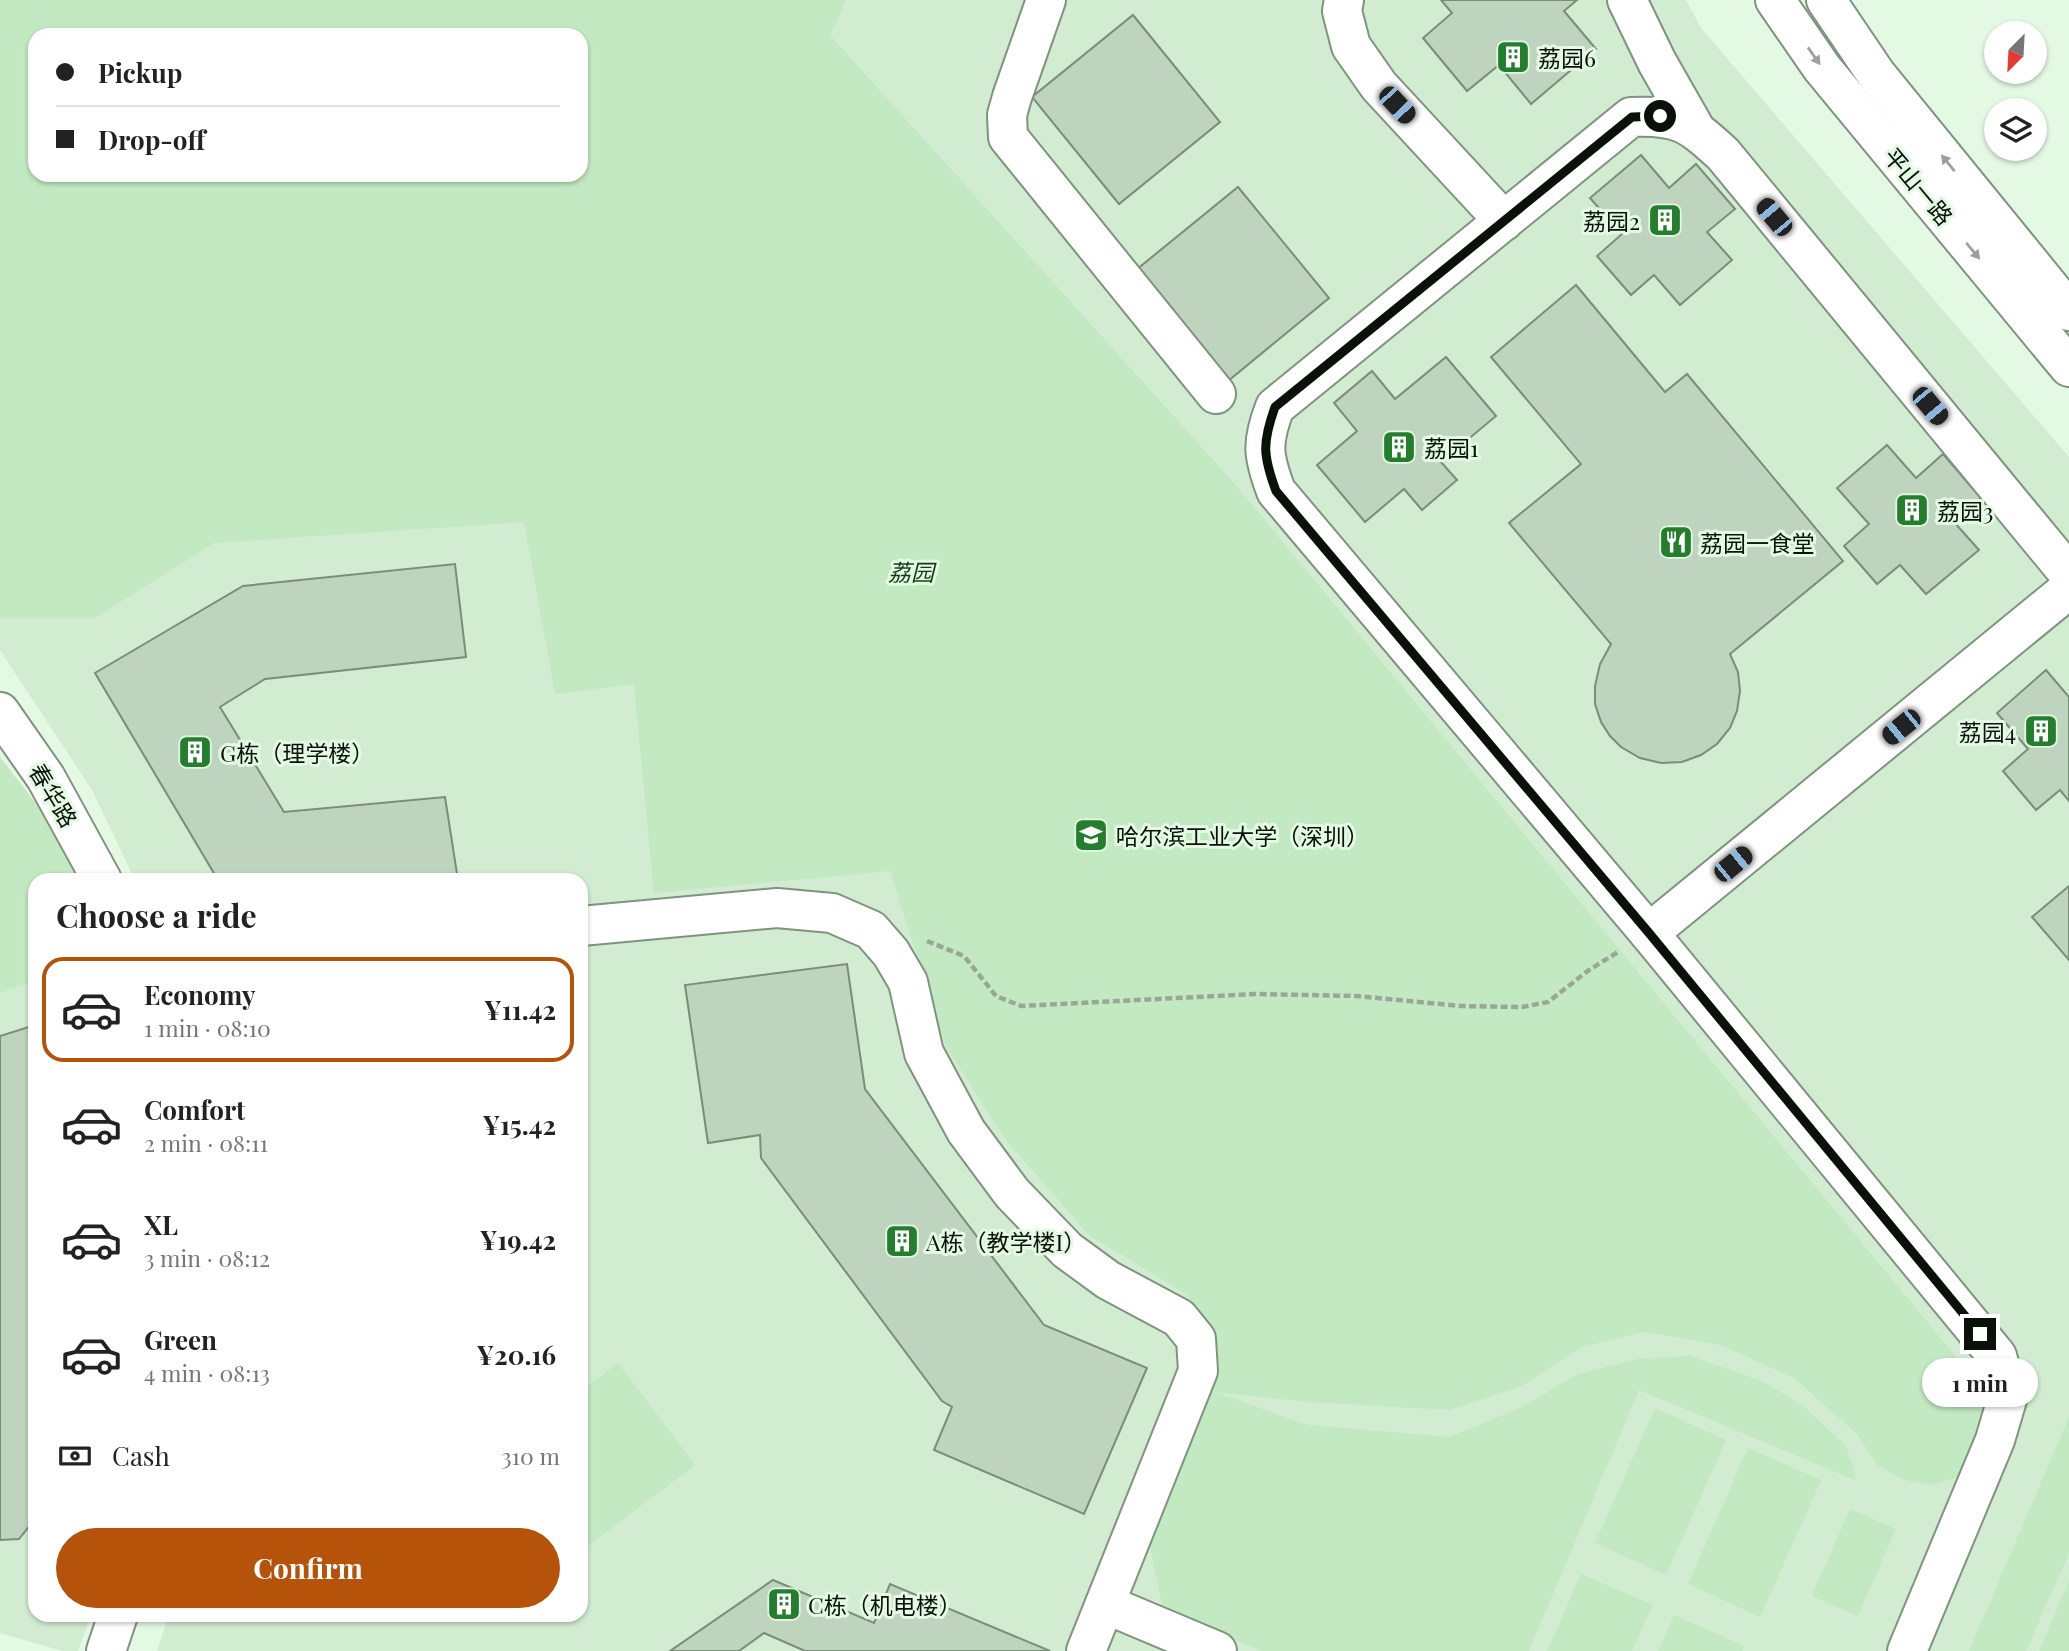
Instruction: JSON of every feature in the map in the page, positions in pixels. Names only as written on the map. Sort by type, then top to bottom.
[{"type":"street","points":[[1046,0],[1007,115],[1009,137],[1216,394]]},
{"type":"street","points":[[1344,0],[1342,11],[1351,46],[1379,86],[1504,221]]},
{"type":"street","points":[[1627,0],[1657,62],[1694,127],[1723,154],[2069,575]]},
{"type":"street","name":"平山一路","points":[[1775,0],[1822,68],[2069,367]]},
{"type":"street","name":"平山一路","points":[[1825,0],[1876,74],[2069,311]]},
{"type":"street","points":[[1694,127],[1660,116],[1632,117],[1275,407],[1265,433],[1266,465],[1276,491],[1649,933],[1997,1356],[2008,1396],[1995,1440],[1907,1651]]},
{"type":"street","points":[[1649,933],[2069,589]]},
{"type":"street","name":"春华路","points":[[0,712],[46,778],[99,873]]},
{"type":"street","points":[[588,925],[777,908],[832,913],[871,930],[891,953],[908,982],[924,1053],[967,1131],[1012,1193],[1067,1250],[1108,1280],[1177,1316],[1196,1339],[1198,1371],[1086,1651]]},
{"type":"street","points":[[1105,1604],[1217,1651]]},
{"type":"street","points":[[106,1651],[116,1622]]},
{"type":"path","points":[[871,930],[938,944],[964,956],[996,996],[1021,1006],[1255,994],[1357,996],[1461,1006],[1522,1006],[1548,1002],[1589,970],[1649,933]]},
{"type":"shaded area","name":"哈尔滨工业大学（深圳）","points":[[0,0],[1686,0],[1701,28],[2069,457],[2069,1651],[157,1651],[167,1622],[588,1622],[588,873],[132,873],[92,790],[0,650]]},
{"type":"shaded area","points":[[28,983],[28,1622],[88,1622],[78,1651],[63,1651],[0,1633],[0,993]]},
{"type":"green space","name":"荔园","points":[[0,0],[846,0],[830,35],[1234,483],[1990,1398],[1983,1445],[1960,1476],[1933,1485],[1904,1480],[1878,1466],[1857,1434],[1794,1378],[1721,1345],[1644,1332],[1582,1347],[1522,1386],[1450,1410],[1310,1402],[1214,1392],[1308,1425],[1449,1437],[1520,1408],[1578,1374],[1637,1359],[1690,1356],[1762,1381],[1803,1406],[1846,1446],[1857,1481],[1639,1390],[1529,1651],[1262,1651],[1163,1610],[1149,1540],[1210,1391],[1189,1296],[1089,1235],[1005,1139],[946,1047],[890,871],[654,893],[634,684],[555,694],[524,522],[214,543],[95,618],[0,618]]},
{"type":"green space","points":[[0,757],[38,806],[76,873],[28,873],[28,983],[0,993]]},
{"type":"green space","points":[[618,1363],[695,1465],[588,1546],[588,1386]]},
{"type":"green space","points":[[1655,1408],[1726,1440],[1666,1575],[1595,1543]]},
{"type":"green space","points":[[2069,1417],[2069,1553],[2026,1651],[1969,1651]]},
{"type":"green space","points":[[1748,1448],[1821,1480],[1760,1617],[1688,1584]]},
{"type":"green space","points":[[1850,1509],[1896,1529],[1858,1616],[1812,1596]]},
{"type":"green space","points":[[1581,1574],[1653,1605],[1632,1651],[1547,1651]]},
{"type":"green space","points":[[2069,1581],[2069,1651],[2039,1651]]},
{"type":"green space","points":[[1674,1615],[1744,1646],[1742,1651],[1658,1651]]},
{"type":"building","name":"荔园6","points":[[1441,0],[1577,0],[1564,11],[1596,49],[1531,104],[1499,65],[1467,91],[1423,38],[1452,13]]},
{"type":"building","points":[[1133,15],[1220,122],[1119,204],[1032,97]]},
{"type":"building","name":"荔园2","points":[[1641,155],[1669,188],[1696,164],[1735,209],[1707,232],[1732,260],[1680,305],[1654,275],[1631,295],[1597,256],[1622,234],[1590,198]]},
{"type":"building","points":[[1238,187],[1329,298],[1228,381],[1136,270]]},
{"type":"building","name":"荔园一食堂","points":[[1576,285],[1665,392],[1687,374],[1843,561],[1730,654],[1738,672],[1740,691],[1737,711],[1730,728],[1717,744],[1701,755],[1682,762],[1661,763],[1640,758],[1621,747],[1610,736],[1601,722],[1595,704],[1595,686],[1600,664],[1611,644],[1509,523],[1581,464],[1491,357]]},
{"type":"building","name":"荔园1","points":[[1446,357],[1496,416],[1441,462],[1457,480],[1422,510],[1404,489],[1365,522],[1317,465],[1357,431],[1334,403],[1372,371],[1395,399]]},
{"type":"building","name":"荔园3","points":[[1887,445],[1916,478],[1943,454],[1981,498],[1954,522],[1979,550],[1926,594],[1900,565],[1877,584],[1844,546],[1869,524],[1837,488]]},
{"type":"building","name":"G栋（理学楼）","points":[[455,564],[466,657],[265,679],[220,707],[284,812],[445,797],[457,873],[214,873],[95,673],[243,586]]},
{"type":"building","name":"荔园4","points":[[2046,670],[2069,697],[2069,801],[2060,790],[2036,810],[2003,771],[2028,749],[1997,713]]},
{"type":"building","points":[[2069,886],[2069,960],[2032,917]]},
{"type":"building","name":"A栋（教学楼I）","points":[[847,964],[865,1089],[1044,1325],[1147,1368],[1084,1514],[934,1450],[952,1407],[942,1401],[761,1158],[760,1135],[708,1143],[685,985]]},
{"type":"building","points":[[28,1027],[28,1528],[19,1539],[0,1540],[0,1036]]},
{"type":"building","name":"C栋（机电楼）","points":[[773,1580],[874,1623],[890,1584],[1050,1651],[805,1651],[764,1633],[739,1651],[670,1651]]},
{"type":"place","name":"荔园6","points":[[1513,57]]},
{"type":"place","name":"荔园2","points":[[1665,220]]},
{"type":"place","name":"荔园1","points":[[1399,447]]},
{"type":"place","name":"荔园3","points":[[1912,510]]},
{"type":"place","name":"荔园一食堂","points":[[1676,542]]},
{"type":"place","name":"荔园4","points":[[2041,731]]},
{"type":"place","name":"G栋（理学楼）","points":[[195,752]]},
{"type":"place","name":"哈尔滨工业大学（深圳）","points":[[1091,835]]},
{"type":"place","name":"A栋（教学楼I）","points":[[902,1241]]},
{"type":"place","name":"C栋（机电楼）","points":[[784,1604]]},
{"type":"route","points":[[1660,116],[1632,117],[1275,407],[1265,433],[1266,465],[1276,491],[1649,933],[1980,1334]]}]
